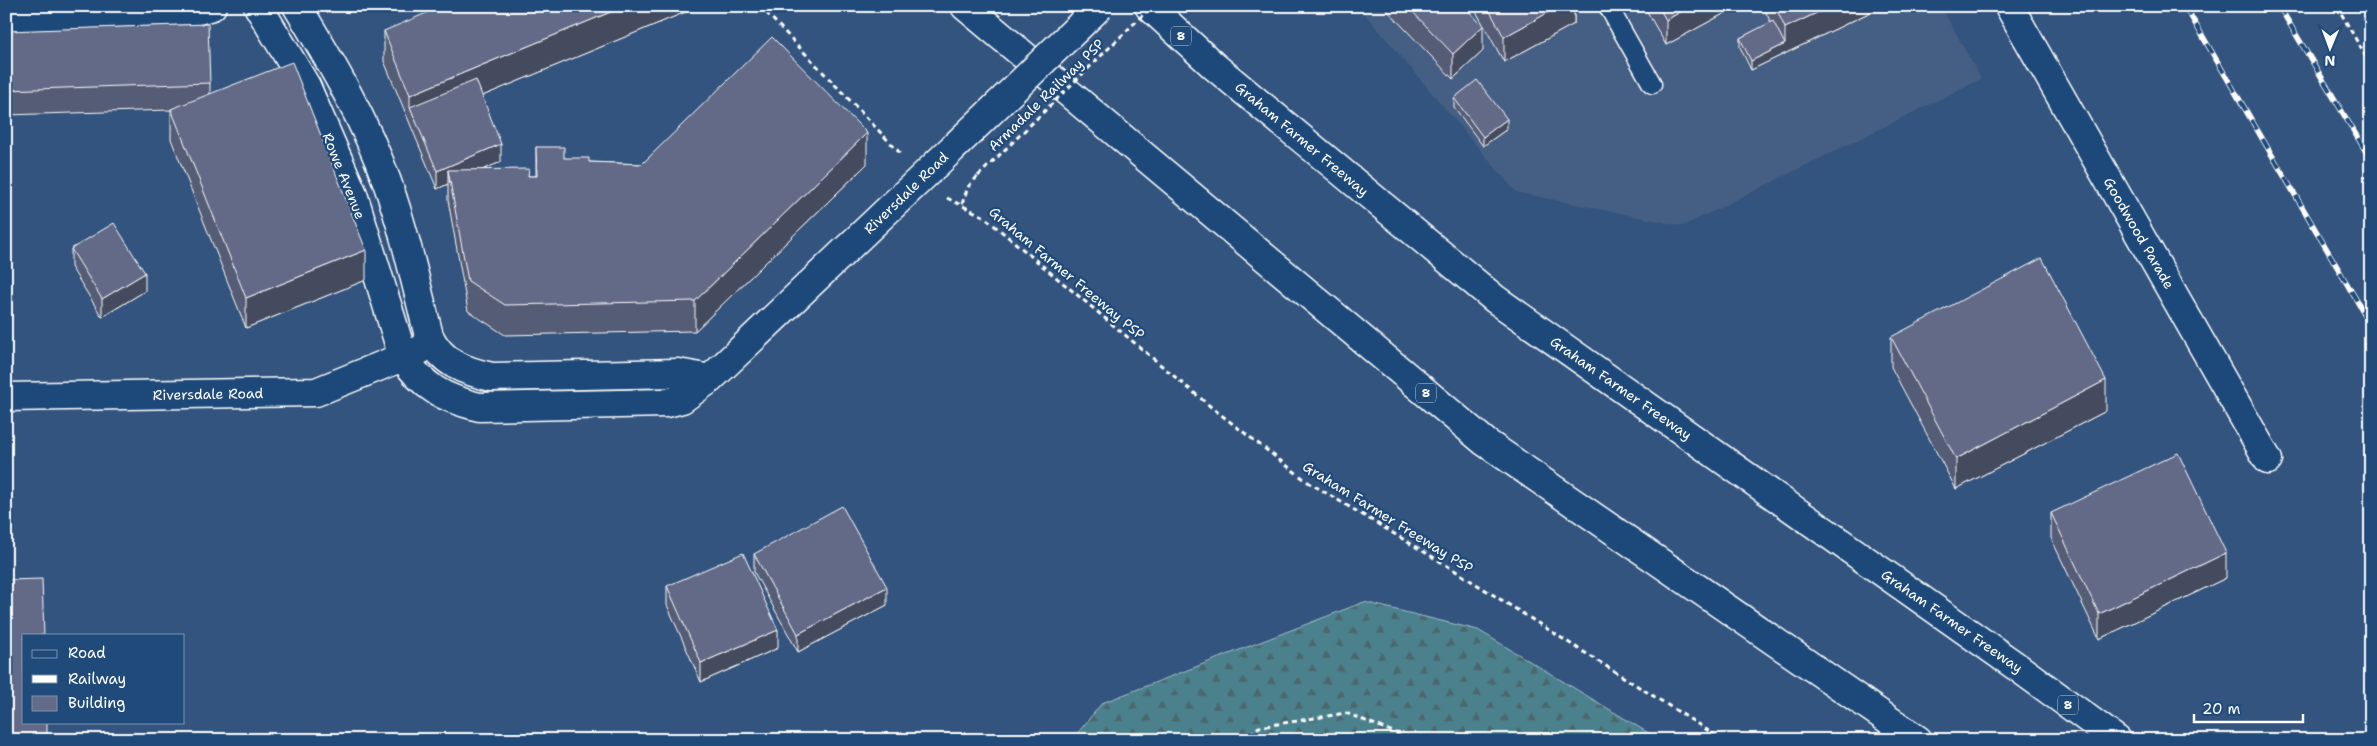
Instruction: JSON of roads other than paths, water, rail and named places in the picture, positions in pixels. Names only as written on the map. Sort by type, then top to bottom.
[{"type":"main road","points":[[6,18],[198,10],[212,6]]},
{"type":"main road","name":"Rowe Avenue","points":[[258,6],[306,86],[353,194],[403,357]]},
{"type":"main road","points":[[297,6],[344,88],[387,180],[407,245],[422,309],[434,345],[453,364],[466,371],[492,376],[678,373],[710,378]]},
{"type":"main road","name":"8","points":[[965,6],[1485,442],[1918,740]]},
{"type":"main road","name":"Riversdale Road","points":[[403,357],[416,376],[433,390],[455,401],[479,407],[667,403],[682,399],[710,378],[1100,6]]},
{"type":"main road","name":"Graham Farmer Freeway","points":[[1151,6],[1214,66],[1495,299],[2020,669],[2117,740]]},
{"type":"main road","name":"Goodwood Parade","points":[[2009,6],[2268,460]]},
{"type":"main road","name":"Riversdale Road","points":[[6,397],[316,392],[434,345]]},
{"type":"lane","points":[[1608,6],[1652,84]]},
{"type":"railway","points":[[2185,6],[2371,325]]},
{"type":"railway","points":[[2279,6],[2371,160]]}]
